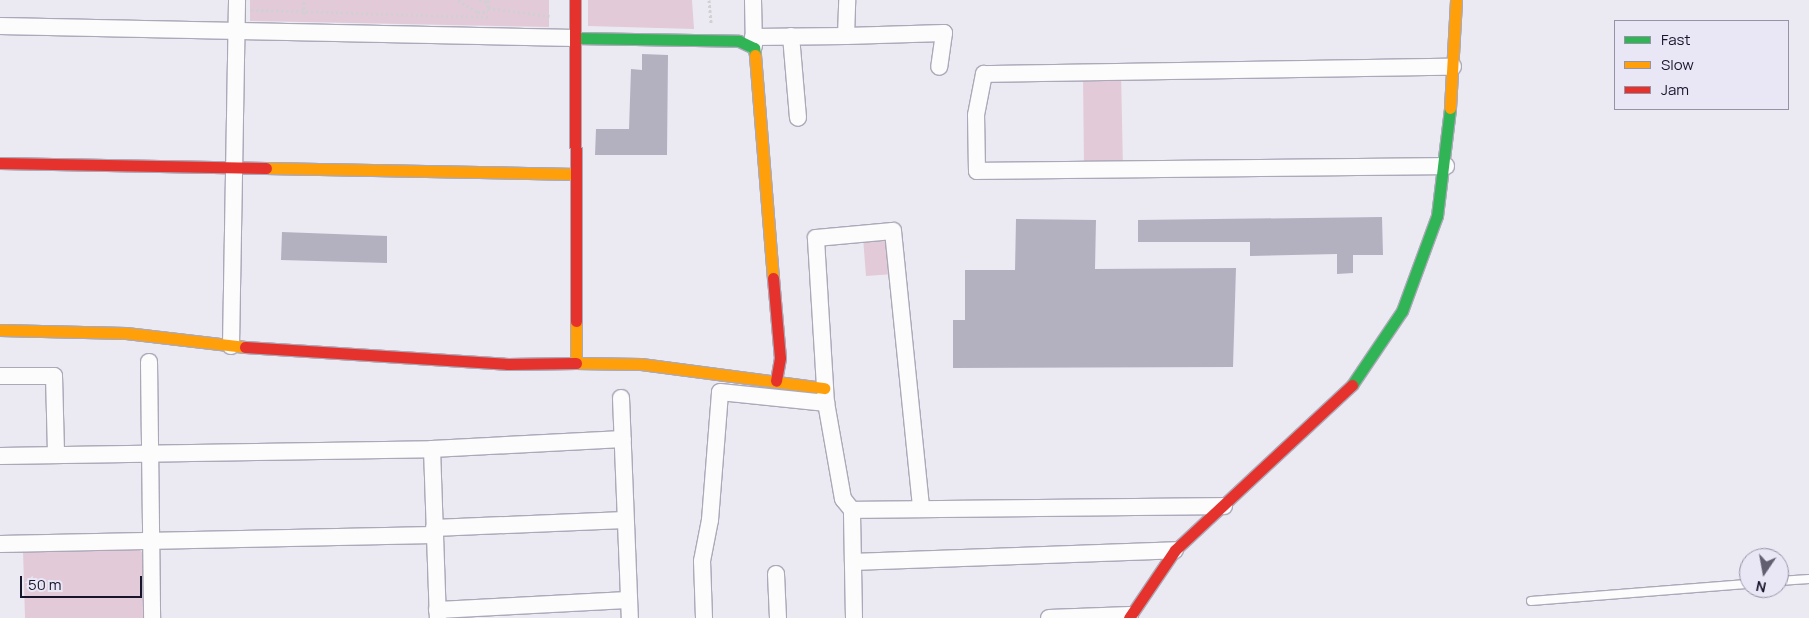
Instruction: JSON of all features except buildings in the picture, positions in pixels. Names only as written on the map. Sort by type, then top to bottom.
[{"type":"street","points":[[232,346],[237,0]]},
{"type":"street","points":[[575,0],[576,363]]},
{"type":"street","points":[[753,0],[754,42],[780,358],[776,380]]},
{"type":"street","points":[[846,36],[847,0]]},
{"type":"street","points":[[1049,618],[1129,617],[1175,550],[1344,396],[1376,355],[1421,266],[1446,166],[1456,0]]},
{"type":"street","points":[[0,26],[236,33],[754,42],[791,36],[944,33],[939,67]]},
{"type":"street","points":[[791,36],[798,118]]},
{"type":"street","points":[[1446,166],[977,171],[976,115],[984,74],[1452,67]]},
{"type":"street","points":[[0,163],[235,169],[576,174]]},
{"type":"street","points":[[854,618],[852,510],[843,499],[825,395],[816,238],[893,231],[921,509]]},
{"type":"street","points":[[0,330],[126,334],[232,346],[508,364],[641,364],[776,380],[825,395]]},
{"type":"street","points":[[149,362],[152,618]]},
{"type":"street","points":[[0,376],[54,376],[56,455]]},
{"type":"street","points":[[704,618],[702,560],[710,520],[720,392],[825,395]]},
{"type":"street","points":[[621,398],[630,618]]},
{"type":"street","points":[[0,456],[432,448],[623,438]]},
{"type":"street","points":[[432,448],[437,614],[629,600]]},
{"type":"street","points":[[852,510],[1224,506]]},
{"type":"street","points":[[0,544],[434,531],[625,520]]},
{"type":"street","points":[[853,562],[1175,550]]},
{"type":"street","points":[[776,574],[778,618]]},
{"type":"lane","points":[[1789,580],[1809,579]]},
{"type":"lane","points":[[1531,601],[1739,585]]},
{"type":"path","points":[[304,0],[304,22]]},
{"type":"path","points":[[458,0],[477,12],[488,10],[549,16]]},
{"type":"path","points":[[479,0],[488,1],[489,26]]},
{"type":"path","points":[[250,10],[488,17]]},
{"type":"shaded area","points":[[250,0],[549,0],[549,27],[250,21]]},
{"type":"shaded area","points":[[588,0],[692,0],[694,29],[588,26]]},
{"type":"shaded area","points":[[1121,72],[1123,170],[1084,170],[1083,73]]},
{"type":"shaded area","points":[[889,235],[893,274],[866,276],[863,237]]},
{"type":"shaded area","points":[[138,548],[145,555],[144,618],[25,618],[23,550]]},
{"type":"traffic: fast","points":[[575,38],[739,41],[754,48],[755,55]]},
{"type":"traffic: fast","points":[[1352,385],[1402,311],[1437,216],[1450,108]]},
{"type":"traffic: slow","points":[[1450,108],[1456,0]]},
{"type":"traffic: slow","points":[[755,55],[773,278]]},
{"type":"traffic: slow","points":[[266,168],[576,174]]},
{"type":"traffic: slow","points":[[576,321],[576,363],[641,364],[824,388]]},
{"type":"traffic: slow","points":[[0,330],[126,333],[245,347]]},
{"type":"traffic: jam","points":[[575,0],[576,321]]},
{"type":"traffic: jam","points":[[0,163],[266,168]]},
{"type":"traffic: jam","points":[[773,278],[780,358],[776,381]]},
{"type":"traffic: jam","points":[[245,347],[508,364],[576,363]]},
{"type":"traffic: jam","points":[[1129,618],[1175,550],[1352,385]]}]
